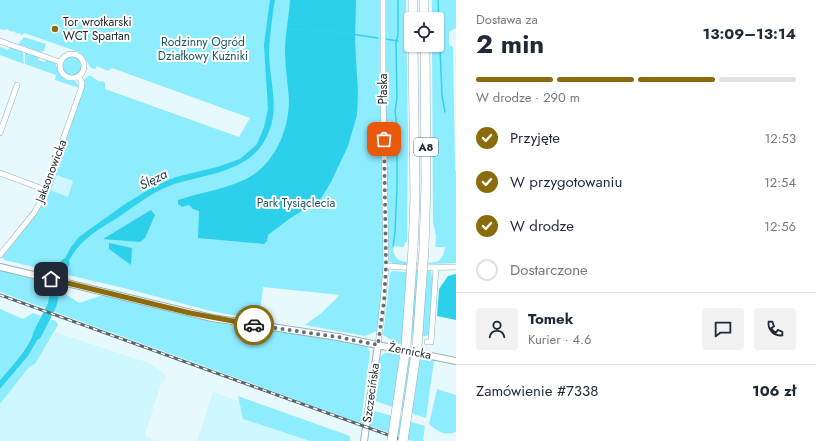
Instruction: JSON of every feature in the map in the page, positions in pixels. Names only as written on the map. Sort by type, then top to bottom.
[{"type":"highway","points":[[413,0],[413,12]]},
{"type":"highway","points":[[424,0],[424,12]]},
{"type":"highway","name":"A8","points":[[392,441],[406,346],[413,248],[415,200],[413,52]]},
{"type":"highway","name":"A8","points":[[404,441],[417,347],[424,248],[426,183],[425,52]]},
{"type":"street","name":"Płaska","points":[[378,345],[384,301],[386,266],[383,0]]},
{"type":"street","points":[[0,41],[60,62]]},
{"type":"street","points":[[72,53],[79,55],[84,61],[84,72],[78,77],[70,78],[63,74],[60,62],[62,58],[68,54],[72,53]]},
{"type":"street","name":"Jaksonowicka","points":[[0,255],[34,213],[46,190],[81,89],[82,83],[78,77]]},
{"type":"street","points":[[0,133],[17,86]]},
{"type":"street","points":[[0,173],[46,190]]},
{"type":"street","name":"Żernicka","points":[[0,266],[212,318],[338,337],[456,361]]},
{"type":"street","points":[[386,266],[418,268],[456,267]]},
{"type":"street","points":[[429,342],[436,268]]},
{"type":"street","name":"Szczecińska","points":[[364,441],[378,345]]},
{"type":"shaded area","points":[[270,0],[275,0],[269,51],[274,107],[270,129],[265,140],[257,151],[247,160],[235,166],[169,186],[150,196],[89,236],[72,255],[65,272],[63,274],[57,273],[71,247],[79,237],[125,204],[148,190],[176,177],[217,167],[240,159],[257,144],[264,127],[268,109],[264,45]]},
{"type":"shaded area","points":[[57,175],[74,181],[68,197],[51,190]]},
{"type":"shaded area","points":[[38,323],[45,327],[28,356],[0,389],[0,380],[27,346]]},
{"type":"shaded area","points":[[55,332],[149,363],[166,375],[165,382],[161,384],[145,434],[146,437],[159,441],[0,441],[0,404],[29,367],[35,364]]},
{"type":"shaded area","points":[[213,392],[239,401],[243,419],[310,441],[197,441]]},
{"type":"green space","name":"Park Tysiąclecia","points":[[0,0],[380,0],[380,89],[384,266],[382,297],[377,331],[365,336],[305,325],[320,314],[340,295],[263,287],[259,320],[211,311],[128,289],[4,260],[2,256],[34,215],[54,174],[84,88],[84,80],[88,76],[91,76],[98,81],[105,82],[105,89],[239,137],[250,118],[112,68],[108,71],[97,66],[95,69],[91,68],[79,52],[24,33],[21,36],[21,34],[15,34],[16,32],[0,29]],"holes":[[[57,175],[73,181],[68,197],[51,190]]]},
{"type":"green space","points":[[290,0],[356,0],[355,41],[358,92],[357,115],[348,146],[331,182],[320,200],[289,219],[268,235],[267,241],[264,244],[198,238],[199,211],[193,209],[189,205],[182,207],[178,204],[178,200],[223,188],[248,178],[258,172],[266,164],[279,145],[286,123],[289,100],[285,52]]},
{"type":"green space","points":[[385,0],[406,0],[406,12],[404,12],[404,52],[407,52],[407,242],[405,242],[404,247],[394,246],[394,252],[395,256],[402,261],[425,263],[438,261],[443,255],[445,247],[435,247],[436,236],[433,222],[432,52],[444,52],[444,12],[432,12],[432,0],[456,0],[456,28],[449,32],[449,45],[453,47],[456,172],[456,263],[404,265],[391,263],[392,262],[389,260],[385,118]]},
{"type":"green space","points":[[24,37],[46,44],[44,51],[40,52],[18,44]]},
{"type":"green space","points":[[0,47],[8,50],[10,47],[23,51],[24,64],[0,55]]},
{"type":"green space","points":[[25,52],[39,56],[38,60],[45,62],[46,59],[55,63],[61,76],[67,80],[76,81],[79,88],[55,80],[56,75],[25,64]]},
{"type":"green space","points":[[72,56],[79,59],[82,66],[79,73],[72,76],[65,73],[62,66],[65,59]]},
{"type":"green space","points":[[151,210],[155,215],[145,238],[140,242],[103,239]]},
{"type":"green space","points":[[109,243],[132,248],[131,265],[109,249]]},
{"type":"green space","points":[[0,270],[40,281],[40,287],[47,289],[52,284],[52,290],[46,307],[44,308],[0,292]]},
{"type":"green space","points":[[393,271],[431,271],[432,277],[434,277],[429,334],[426,336],[412,335],[411,344],[398,344],[383,335],[390,273]]},
{"type":"green space","points":[[456,274],[456,320],[437,316],[439,289],[448,276]]},
{"type":"green space","points":[[60,290],[79,303],[103,295],[212,322],[364,344],[370,352],[362,413],[363,424],[52,311]]},
{"type":"green space","points":[[0,309],[23,319],[33,313],[41,316],[24,350],[0,380]]},
{"type":"green space","points":[[50,319],[56,321],[58,325],[35,364],[29,367],[0,404],[0,389],[28,356]]},
{"type":"green space","points":[[390,352],[434,360],[426,418],[375,401],[380,358],[384,353]]},
{"type":"green space","points":[[437,389],[456,395],[456,432],[448,434],[441,432],[429,424]]},
{"type":"green space","points":[[238,396],[350,436],[350,441],[310,441],[243,419]]},
{"type":"green space","points":[[375,411],[425,426],[423,441],[412,441],[370,426],[372,414]]},
{"type":"waterway","points":[[393,246],[397,186],[397,127],[395,111],[397,98],[396,43],[398,35],[398,0]]},
{"type":"waterway","points":[[438,0],[442,95],[445,112]]},
{"type":"waterway","points":[[288,29],[331,31],[378,38]]},
{"type":"waterway","points":[[386,39],[398,41]]},
{"type":"waterway","name":"Ślęza","points":[[37,335],[52,305],[56,287],[65,263]]},
{"type":"railway","points":[[0,295],[405,441]]},
{"type":"way so far","points":[[254,325],[338,337],[378,345],[384,301],[386,266],[384,139]]},
{"type":"place","name":"Tor wrotkarski WCT Spartan","points":[[55,29]]},
{"type":"route","points":[[51,279],[212,318],[254,325]]},
{"type":"park label","name":"Rodzinny Ogród Działkowy Kuźniki","points":[[203,49]]}]
